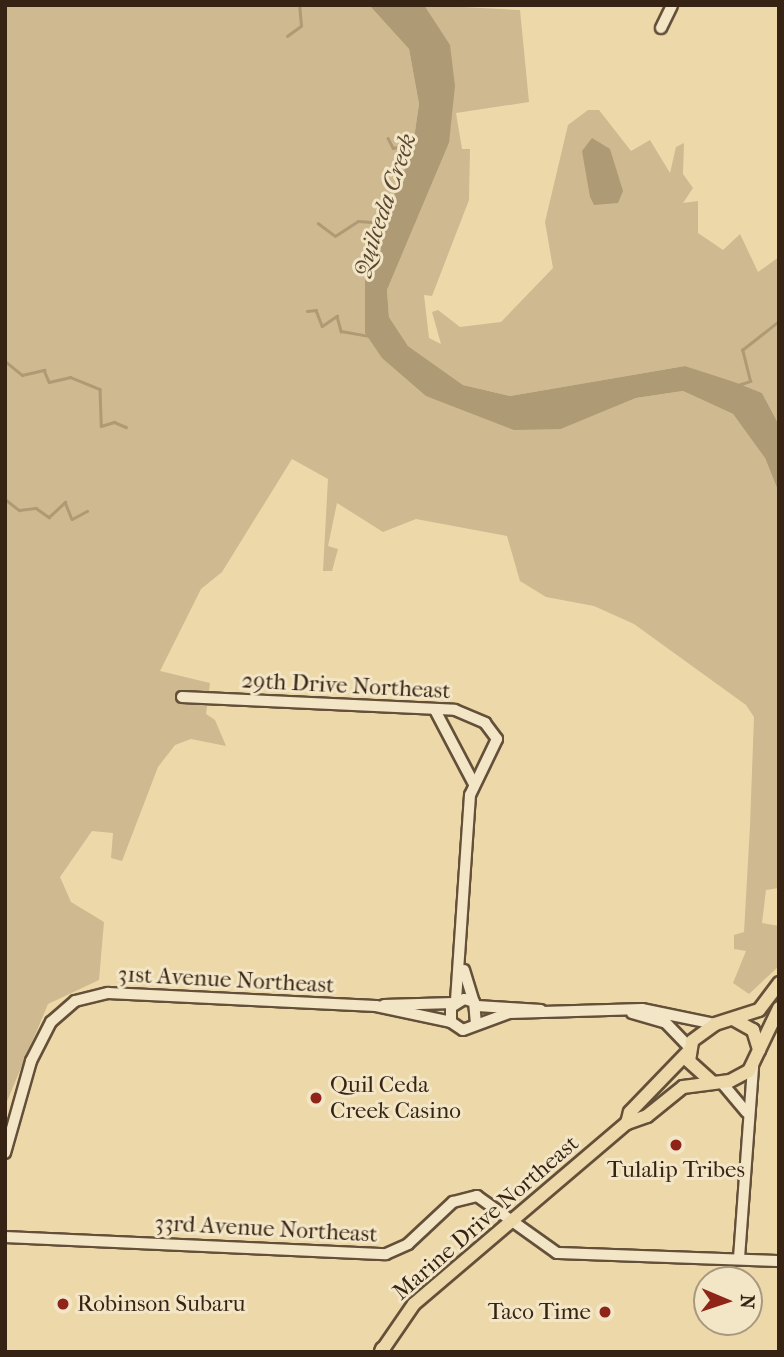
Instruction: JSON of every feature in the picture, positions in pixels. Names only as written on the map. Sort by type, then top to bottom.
[{"type":"main road","points":[[779,983],[759,1010],[715,1024],[689,1050],[694,1069],[718,1082],[753,1065],[779,1008]]},
{"type":"main road","points":[[733,1019],[753,1030],[759,1051]]},
{"type":"main road","name":"Marine Drive Northeast","points":[[627,1124],[630,1112],[689,1050]]},
{"type":"main road","name":"Marine Drive Northeast","points":[[382,1351],[414,1304],[627,1124],[647,1116],[683,1087],[718,1082]]},
{"type":"street","points":[[661,28],[672,5]]},
{"type":"street","name":"29th Drive Northeast","points":[[182,697],[435,710],[470,715],[497,739],[474,784]]},
{"type":"street","points":[[435,710],[474,784],[461,959],[451,1022]]},
{"type":"street","points":[[461,959],[475,1004],[476,1024],[502,1014],[658,1011],[715,1024]]},
{"type":"street","name":"31st Avenue Northeast","points":[[5,1153],[31,1061],[51,1022],[75,1001],[108,993],[376,1006],[455,1002],[475,1004]]},
{"type":"street","points":[[475,1004],[548,1012]]},
{"type":"street","name":"31st Avenue Northeast","points":[[376,1006],[451,1022],[463,1030],[476,1024]]},
{"type":"street","points":[[628,1012],[666,1023],[689,1050]]},
{"type":"street","points":[[739,1258],[746,1113],[753,1065]]},
{"type":"street","points":[[718,1082],[746,1113]]},
{"type":"street","name":"33rd Avenue Northeast","points":[[5,1237],[386,1254],[408,1244],[464,1196],[486,1201],[511,1223],[557,1254],[779,1261]]},
{"type":"shaded area","points":[[5,5],[369,5],[409,49],[419,104],[412,152],[365,264],[382,358],[561,429],[636,398],[683,391],[733,414],[765,458],[779,493],[779,888],[766,890],[762,923],[779,926],[779,966],[749,994],[733,983],[746,951],[734,949],[734,935],[744,932],[750,826],[754,717],[746,705],[634,624],[594,606],[546,597],[520,581],[507,536],[416,519],[383,532],[337,503],[328,546],[338,549],[332,571],[323,571],[328,479],[292,459],[222,572],[201,589],[160,671],[210,683],[206,714],[215,720],[226,746],[191,739],[175,745],[158,767],[122,861],[111,858],[113,833],[92,831],[60,877],[71,902],[104,922],[99,980],[48,1004],[5,1106]]},
{"type":"shaded area","name":"Quilceda Creek","points":[[369,5],[424,5],[450,45],[455,86],[449,143],[387,290],[389,317],[408,346],[463,385],[510,396],[685,366],[762,393],[779,425],[779,493],[765,458],[733,414],[683,391],[636,398],[561,429],[514,430],[426,396],[382,358],[365,333],[365,264],[412,152],[419,104],[409,49]]},
{"type":"shaded area","points":[[424,5],[520,10],[529,102],[456,113],[462,149],[470,149],[469,200],[432,296],[424,295],[429,338],[441,344],[432,312],[438,310],[460,327],[501,322],[553,268],[545,222],[568,125],[588,110],[599,110],[631,151],[650,140],[670,173],[676,147],[684,143],[683,174],[693,188],[683,203],[698,201],[698,233],[723,250],[740,234],[758,272],[779,257],[779,425],[762,393],[685,366],[510,396],[463,385],[408,346],[389,317],[387,290],[449,143]]},
{"type":"shaded area","points":[[592,138],[610,149],[623,191],[618,203],[594,205],[590,197],[582,151]]},
{"type":"waterway","points":[[287,36],[301,26],[299,5]]},
{"type":"waterway","points":[[388,138],[393,148],[415,143]]},
{"type":"waterway","points":[[318,223],[335,236],[358,221],[385,223]]},
{"type":"waterway","points":[[307,311],[316,310],[322,326],[337,316],[341,331],[370,336]]},
{"type":"waterway","points":[[738,385],[750,381],[742,350],[779,321]]},
{"type":"waterway","points":[[5,361],[22,375],[44,370],[49,382],[70,377],[100,389],[101,426],[114,422],[126,427]]},
{"type":"waterway","points":[[5,499],[19,510],[36,508],[49,517],[65,502],[72,519],[87,511]]},
{"type":"place","name":"Quil Ceda Creek Casino","points":[[316,1098]]},
{"type":"place","name":"Tulalip Tribes","points":[[676,1145]]},
{"type":"place","name":"Robinson Subaru","points":[[63,1304]]},
{"type":"place","name":"Taco Time","points":[[605,1312]]}]
